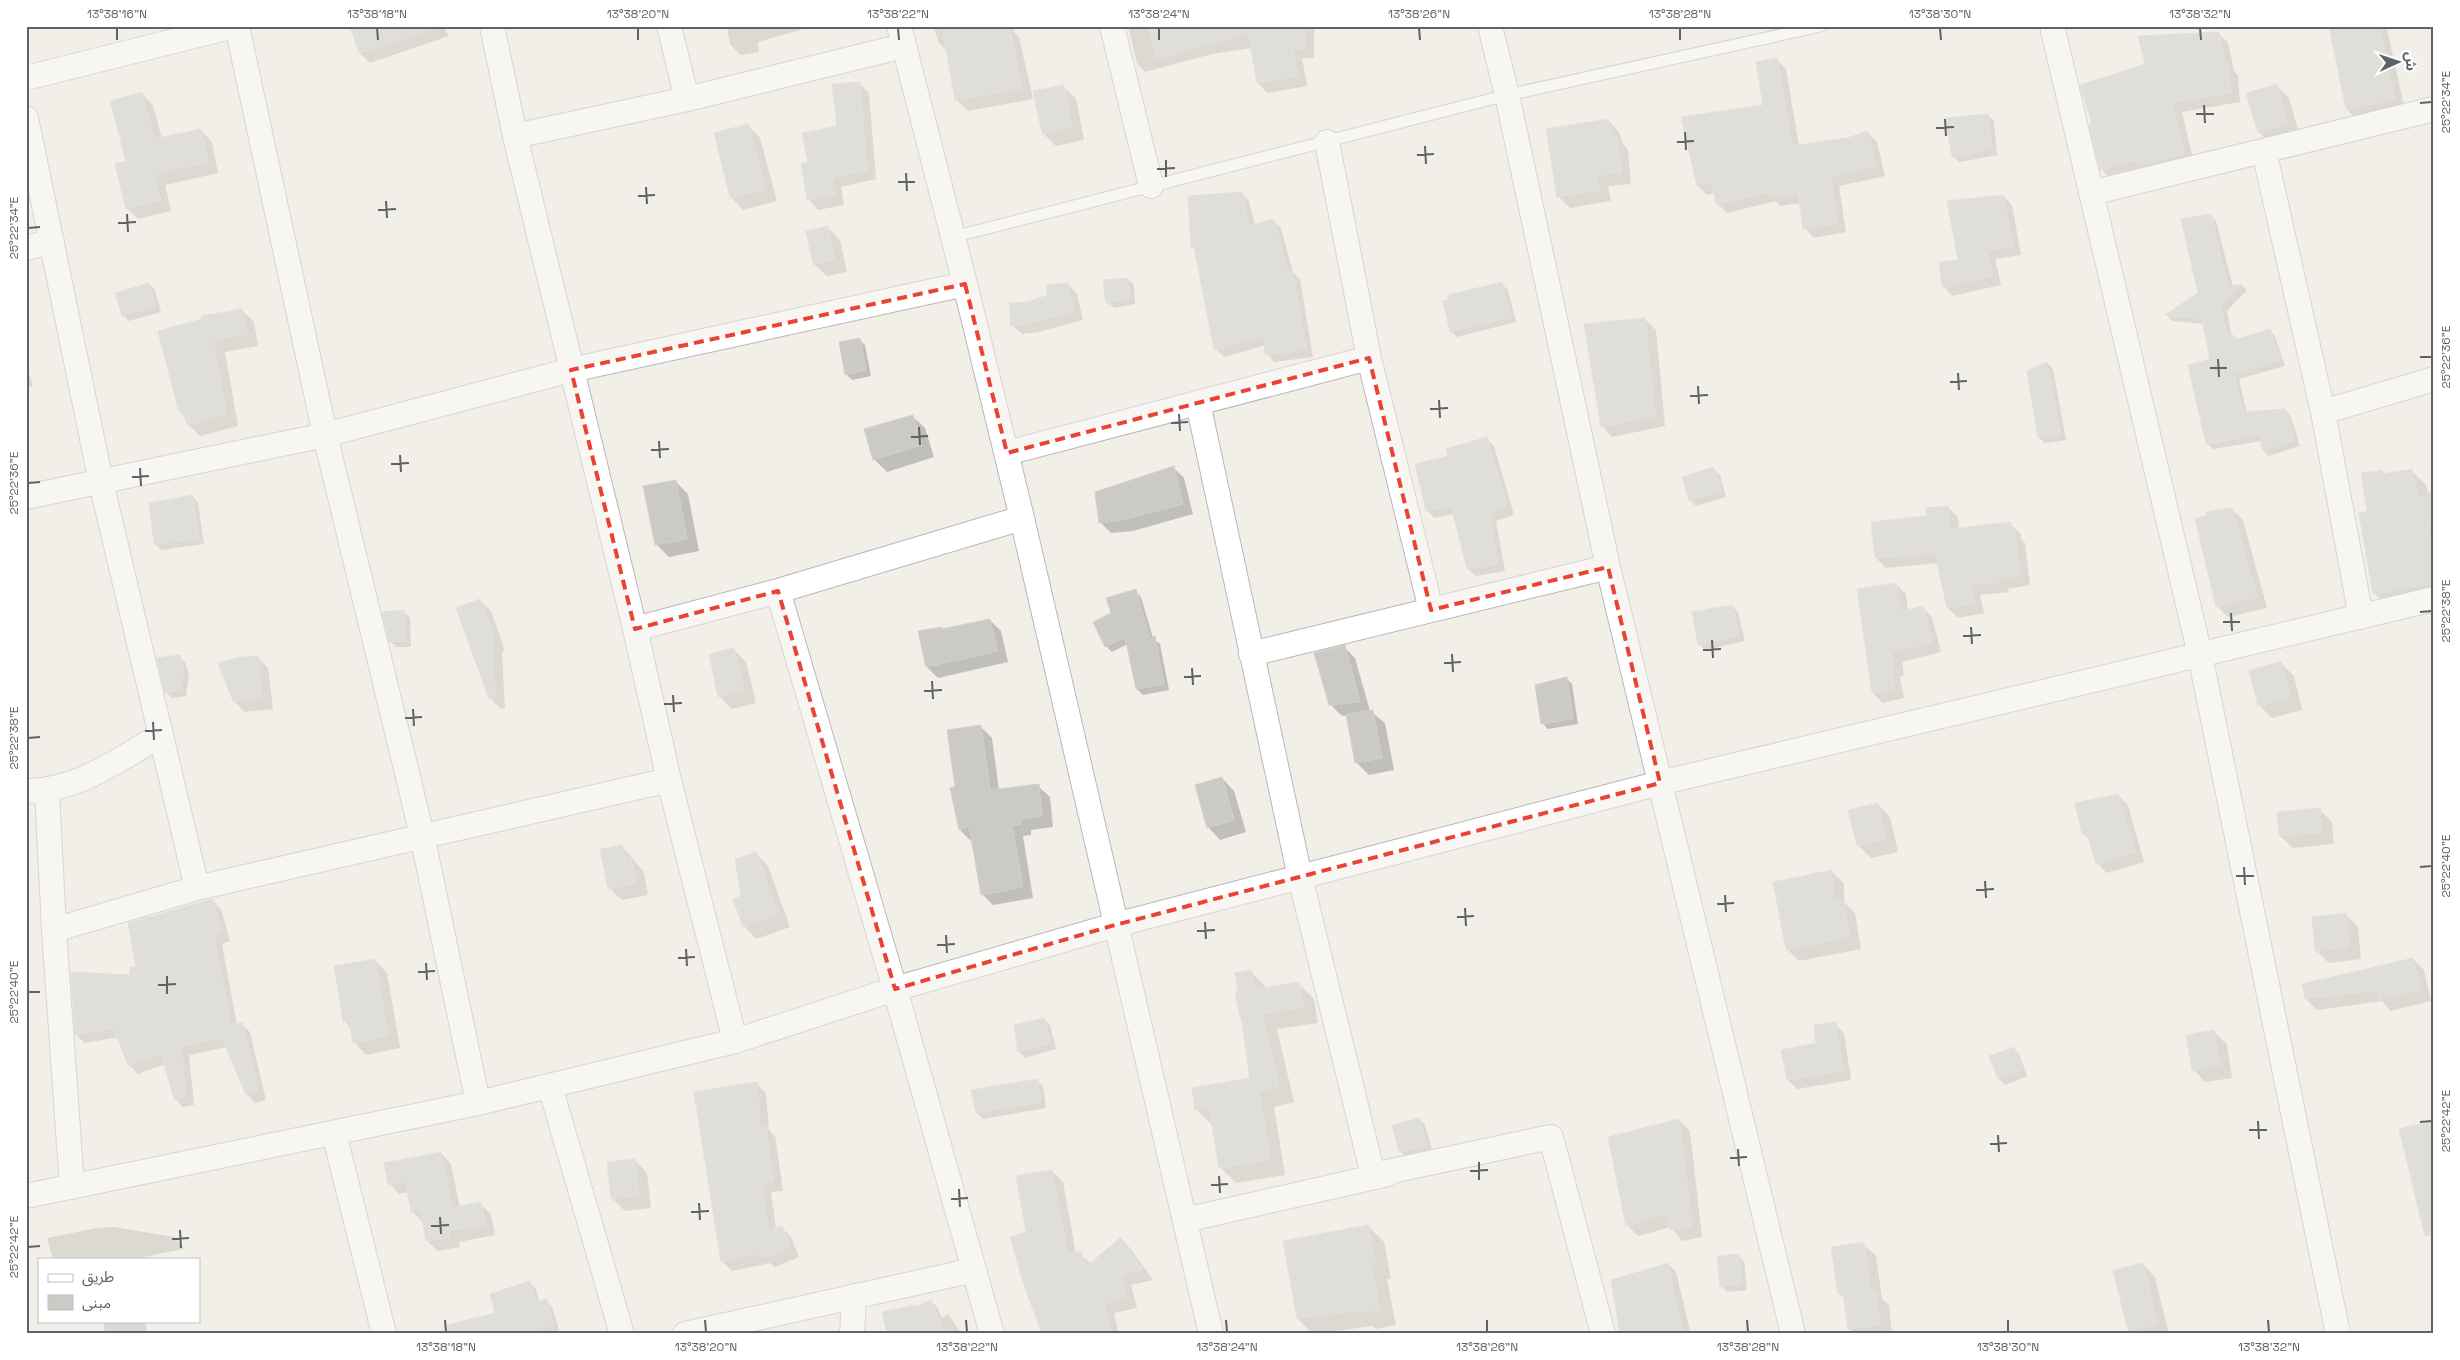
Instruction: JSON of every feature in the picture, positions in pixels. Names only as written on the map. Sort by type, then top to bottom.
[{"type":"street","points":[[26,78],[235,26],[325,435],[422,835],[478,1103]]},
{"type":"street","points":[[492,26],[516,136],[635,630],[669,780],[735,1041]]},
{"type":"street","points":[[669,26],[686,99]]},
{"type":"street","points":[[1112,26],[1150,186]]},
{"type":"street","points":[[1490,26],[1507,96],[1608,567],[1792,1334]]},
{"type":"street","points":[[2052,26],[2200,655],[2338,1334]]},
{"type":"street","points":[[516,136],[686,99],[901,36],[965,284],[1022,518],[1211,1334]]},
{"type":"street","points":[[2091,193],[2434,109]]},
{"type":"street","points":[[26,118],[101,482],[197,888]]},
{"type":"street","points":[[1327,142],[1369,358],[1431,610]]},
{"type":"street","points":[[2264,151],[2323,412],[2360,616]]},
{"type":"street","points":[[26,248],[52,242]]},
{"type":"street","points":[[26,497],[325,435],[571,370],[965,284]]},
{"type":"street","points":[[1006,453],[1369,358]]},
{"type":"street","points":[[2323,412],[2434,380]]},
{"type":"street","points":[[1198,403],[1300,877],[1373,1175],[1550,1137]]},
{"type":"street","points":[[635,630],[778,591],[1022,518]]},
{"type":"street","points":[[1252,654],[1608,567]]},
{"type":"street","points":[[778,591],[895,989],[992,1334]]},
{"type":"street","points":[[26,1196],[478,1103],[735,1041],[895,989],[1115,925],[1660,783],[2434,599]]},
{"type":"street","points":[[72,1187],[54,930],[37,791],[85,778],[160,734]]},
{"type":"street","points":[[54,930],[197,888],[669,780]]},
{"type":"street","points":[[550,1086],[622,1334]]},
{"type":"street","points":[[334,1133],[384,1334]]},
{"type":"street","points":[[1186,1220],[1550,1137]]},
{"type":"street","points":[[1550,1137],[1603,1334]]},
{"type":"street","points":[[685,1334],[974,1270]]},
{"type":"street","points":[[852,1334],[854,1296]]},
{"type":"lane","points":[[953,237],[1507,96],[1822,26]]},
{"type":"highlighted area","points":[[965,284],[1007,453],[1369,358],[1431,610],[1608,567],[1660,783],[1115,925],[895,989],[778,591],[635,629],[571,370]]},
{"type":"building","points":[[350,26],[427,26],[428,30],[359,53]]},
{"type":"building","points":[[942,26],[1009,26],[1022,88],[955,100]]},
{"type":"building","points":[[1148,26],[1304,26],[1305,48],[1293,49],[1298,76],[1257,83],[1248,33],[1156,59]]},
{"type":"building","points":[[2329,26],[2379,26],[2395,99],[2346,110]]},
{"type":"building","points":[[2219,32],[2225,64],[2228,64],[2231,93],[2172,103],[2184,154],[2138,165],[2137,160],[2100,170],[2089,125],[2092,124],[2080,85],[2145,64],[2138,36]]},
{"type":"building","points":[[1777,58],[1792,146],[1847,138],[1868,131],[1876,166],[1831,177],[1837,223],[1803,229],[1798,194],[1770,197],[1769,192],[1716,204],[1712,183],[1697,186],[1681,117],[1763,105],[1756,62]]},
{"type":"building","points":[[860,82],[867,170],[832,178],[836,195],[807,200],[801,163],[808,163],[802,133],[837,126],[832,84]]},
{"type":"building","points":[[2277,84],[2288,123],[2258,133],[2246,93]]},
{"type":"building","points":[[1064,85],[1072,127],[1042,134],[1033,91]]},
{"type":"building","points":[[142,92],[154,139],[201,129],[208,162],[154,174],[161,200],[126,209],[115,164],[126,161],[110,101]]},
{"type":"building","points":[[1988,114],[1992,149],[1952,157],[1945,118]]},
{"type":"building","points":[[1608,119],[1613,137],[1617,136],[1621,173],[1597,175],[1600,190],[1557,197],[1546,129]]},
{"type":"building","points":[[748,124],[765,189],[730,198],[714,133]]},
{"type":"building","points":[[1242,192],[1249,226],[1274,219],[1287,271],[1292,270],[1306,349],[1265,355],[1264,336],[1214,350],[1194,247],[1191,247],[1188,196]]},
{"type":"building","points":[[2003,195],[2013,246],[1987,251],[1993,276],[1942,287],[1939,262],[1958,260],[1947,201]]},
{"type":"building","points":[[2211,214],[2228,285],[2219,288],[2242,284],[2221,304],[2225,328],[2237,339],[2270,329],[2280,360],[2234,374],[2243,412],[2285,409],[2295,440],[2262,451],[2260,435],[2206,444],[2188,365],[2210,359],[2202,319],[2165,315],[2198,293],[2181,219]]},
{"type":"building","points":[[828,226],[835,260],[813,264],[806,231]]},
{"type":"building","points":[[1128,278],[1130,299],[1106,303],[1103,280]]},
{"type":"building","points":[[1502,282],[1511,317],[1450,332],[1443,301],[1448,300],[1448,295]]},
{"type":"building","points":[[149,283],[156,306],[122,316],[115,293]]},
{"type":"building","points":[[1068,283],[1074,311],[1011,326],[1009,303],[1027,302],[1048,295],[1046,285]]},
{"type":"building","points":[[242,309],[247,334],[213,340],[226,414],[187,425],[183,412],[179,412],[158,331],[202,319],[201,316]]},
{"type":"building","points":[[1645,318],[1655,416],[1601,427],[1584,324]]},
{"type":"building","points":[[860,338],[866,370],[845,375],[839,342]]},
{"type":"building","points":[[2047,362],[2061,435],[2038,438],[2027,371]]},
{"type":"building","points":[[913,415],[922,445],[873,460],[864,429]]},
{"type":"building","points":[[1487,437],[1507,507],[1489,514],[1498,564],[1467,569],[1451,506],[1426,511],[1415,464],[1448,456],[1446,449]]},
{"type":"building","points":[[1174,466],[1183,504],[1122,520],[1099,523],[1095,492]]},
{"type":"building","points":[[1714,467],[1721,491],[1689,501],[1682,477]]},
{"type":"building","points":[[2412,469],[2418,498],[2434,495],[2434,525],[2428,526],[2434,558],[2434,583],[2373,594],[2359,513],[2367,511],[2361,473],[2382,470],[2383,474]]},
{"type":"building","points":[[676,480],[687,539],[655,545],[643,486]]},
{"type":"building","points":[[193,495],[199,539],[154,544],[149,503]]},
{"type":"building","points":[[1948,506],[1950,529],[2011,522],[2012,531],[2015,531],[2020,575],[1999,579],[1999,582],[1971,585],[1974,603],[1947,608],[1935,553],[1875,558],[1871,522],[1927,516],[1926,508]]},
{"type":"building","points":[[2232,508],[2257,597],[2216,607],[2195,519],[2207,515],[2206,512]]},
{"type":"building","points":[[1896,583],[1901,612],[1923,606],[1932,642],[1892,652],[1894,667],[1891,667],[1895,689],[1872,693],[1857,589]]},
{"type":"building","points":[[1136,589],[1150,638],[1155,636],[1164,684],[1136,689],[1125,637],[1105,647],[1093,622],[1111,613],[1106,598]]},
{"type":"building","points":[[480,599],[495,640],[492,642],[495,698],[489,699],[456,608]]},
{"type":"building","points":[[1732,605],[1739,635],[1698,645],[1692,612]]},
{"type":"building","points":[[404,610],[406,641],[389,642],[382,612]]},
{"type":"building","points":[[990,619],[998,651],[926,667],[918,631],[942,627],[942,629]]},
{"type":"building","points":[[1345,645],[1360,702],[1329,705],[1314,653]]},
{"type":"building","points":[[734,648],[744,691],[718,697],[709,654]]},
{"type":"building","points":[[180,655],[183,668],[181,690],[165,693],[157,658]]},
{"type":"building","points":[[258,656],[262,698],[233,701],[218,663],[236,658]]},
{"type":"building","points":[[2281,662],[2290,698],[2258,706],[2249,670]]},
{"type":"building","points":[[1567,677],[1573,719],[1541,724],[1535,685]]},
{"type":"building","points":[[1373,710],[1382,758],[1355,763],[1346,714]]},
{"type":"building","points":[[981,725],[990,790],[1039,784],[1042,816],[1020,819],[1021,824],[1012,825],[1023,887],[981,895],[969,826],[959,830],[950,788],[955,787],[947,730]]},
{"type":"building","points":[[1222,777],[1234,820],[1207,828],[1195,785]]},
{"type":"building","points":[[2118,794],[2135,852],[2096,864],[2087,833],[2082,834],[2075,803]]},
{"type":"building","points":[[1878,803],[1886,839],[1857,846],[1848,810]]},
{"type":"building","points":[[2320,808],[2322,832],[2279,836],[2277,812]]},
{"type":"building","points":[[622,845],[626,859],[631,858],[636,883],[608,889],[600,849]]},
{"type":"building","points":[[756,852],[778,914],[743,927],[733,899],[741,896],[735,859]]},
{"type":"building","points":[[1832,870],[1833,902],[1844,900],[1849,937],[1786,950],[1773,882]]},
{"type":"building","points":[[212,899],[222,932],[214,936],[231,1026],[242,1022],[258,1091],[246,1095],[222,1038],[181,1046],[186,1097],[174,1099],[161,1054],[128,1066],[114,1028],[75,1035],[71,972],[130,975],[130,967],[136,967],[128,923]]},
{"type":"building","points":[[2346,913],[2349,947],[2315,951],[2312,917]]},
{"type":"building","points":[[2413,958],[2421,990],[2379,1000],[2376,990],[2305,999],[2302,984]]},
{"type":"building","points":[[375,959],[388,1036],[353,1043],[349,1021],[343,1022],[334,966]]},
{"type":"building","points":[[1251,970],[1256,989],[1299,982],[1303,1007],[1262,1014],[1279,1087],[1259,1092],[1270,1160],[1219,1168],[1209,1107],[1195,1110],[1192,1088],[1250,1078],[1241,1017],[1235,992],[1238,992],[1235,973]]},
{"type":"building","points":[[1044,1018],[1051,1043],[1018,1052],[1014,1025]]},
{"type":"building","points":[[1836,1022],[1843,1071],[1787,1080],[1781,1050],[1816,1043],[1814,1025]]},
{"type":"building","points":[[2214,1030],[2220,1065],[2192,1070],[2186,1035]]},
{"type":"building","points":[[2014,1047],[2022,1070],[1998,1079],[1989,1056]]},
{"type":"building","points":[[1038,1079],[1041,1102],[976,1113],[971,1090]]},
{"type":"building","points":[[757,1082],[760,1126],[766,1125],[773,1181],[762,1183],[768,1231],[782,1226],[790,1247],[764,1258],[762,1253],[721,1262],[694,1092]]},
{"type":"building","points":[[1420,1118],[1427,1145],[1399,1152],[1392,1125]]},
{"type":"building","points":[[1679,1119],[1692,1226],[1670,1230],[1667,1214],[1626,1226],[1608,1137]]},
{"type":"building","points":[[2434,1121],[2434,1235],[2425,1236],[2399,1129]]},
{"type":"building","points":[[441,1152],[452,1208],[481,1202],[485,1225],[449,1231],[450,1237],[426,1241],[420,1210],[411,1212],[405,1181],[388,1184],[384,1163]]},
{"type":"building","points":[[635,1159],[639,1195],[611,1199],[607,1162]]},
{"type":"building","points":[[1052,1170],[1068,1255],[1081,1251],[1086,1267],[1121,1237],[1143,1270],[1121,1274],[1127,1297],[1104,1303],[1112,1334],[1042,1334],[1023,1282],[1010,1237],[1026,1232],[1016,1176]]},
{"type":"building","points":[[1368,1225],[1375,1263],[1371,1264],[1380,1309],[1358,1313],[1358,1310],[1297,1319],[1283,1241]]},
{"type":"building","points":[[1864,1242],[1871,1292],[1876,1291],[1880,1325],[1848,1329],[1843,1293],[1838,1294],[1831,1247]]},
{"type":"building","points":[[1739,1254],[1742,1284],[1720,1287],[1717,1256]]},
{"type":"building","points":[[1668,1263],[1685,1334],[1620,1334],[1611,1280]]},
{"type":"building","points":[[2143,1263],[2158,1324],[2128,1331],[2113,1270]]},
{"type":"building","points":[[530,1281],[536,1302],[547,1299],[553,1325],[516,1334],[448,1334],[447,1325],[495,1313],[490,1294]]},
{"type":"building","points":[[931,1300],[946,1334],[887,1334],[882,1312],[915,1305],[916,1307]]}]
